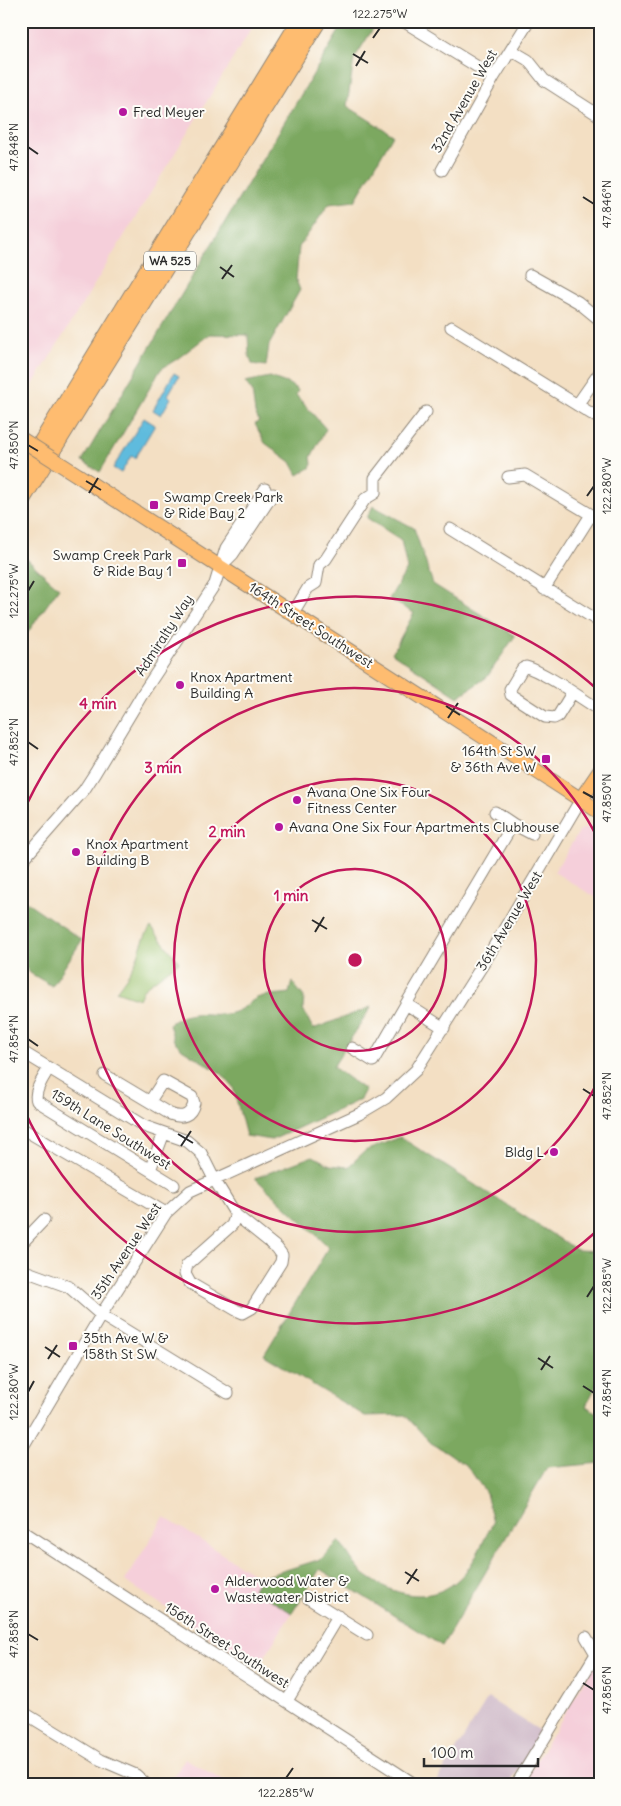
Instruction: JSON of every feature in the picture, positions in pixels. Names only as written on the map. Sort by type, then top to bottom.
[{"type":"highway","name":"WA 525","points":[[21,476],[300,21]]},
{"type":"highway","name":"WA 525","points":[[21,501],[318,21]]},
{"type":"main road","name":"164th Street Southwest","points":[[21,439],[600,812]]},
{"type":"main road","name":"36th Avenue West","points":[[581,799],[600,771]]},
{"type":"street","points":[[403,21],[494,77]]},
{"type":"street","name":"32nd Avenue West","points":[[442,170],[494,77],[529,21]]},
{"type":"street","points":[[511,50],[528,60],[544,80],[600,116]]},
{"type":"street","points":[[530,275],[578,302],[600,320]]},
{"type":"street","points":[[450,327],[600,420]]},
{"type":"street","points":[[577,405],[600,372]]},
{"type":"street","points":[[293,613],[308,588],[316,583],[319,565],[326,559],[365,499],[375,493],[375,478],[426,412]]},
{"type":"street","points":[[508,477],[525,475],[596,518],[544,589]]},
{"type":"street","name":"Admiralty Way","points":[[21,862],[84,790],[148,685],[215,584],[221,567],[233,554],[269,491]]},
{"type":"street","points":[[450,529],[600,622]]},
{"type":"street","points":[[572,693],[558,716],[550,718],[545,717],[518,700],[510,692],[510,689],[522,669],[526,667],[537,672],[572,693],[600,710]]},
{"type":"street","name":"36th Avenue West","points":[[416,1070],[506,928],[581,799]]},
{"type":"street","points":[[495,812],[532,834]]},
{"type":"street","points":[[352,1048],[373,1061],[513,824]]},
{"type":"street","points":[[406,1004],[444,1028]]},
{"type":"street","points":[[21,1051],[144,1126],[187,1141],[201,1153],[236,1216],[277,1248],[282,1255],[281,1262],[252,1308],[243,1313],[190,1283],[185,1274],[188,1265],[232,1225],[236,1216]]},
{"type":"street","name":"159th Lane Southwest","points":[[49,1068],[36,1092],[37,1100],[174,1186]]},
{"type":"street","name":"35th Avenue West","points":[[21,1450],[101,1315],[166,1213],[190,1191],[360,1114],[386,1098],[416,1070]]},
{"type":"street","points":[[106,1075],[150,1101]]},
{"type":"street","points":[[21,1128],[166,1213]]},
{"type":"street","points":[[150,1170],[164,1133]]},
{"type":"street","points":[[21,1244],[44,1220]]},
{"type":"street","points":[[21,1267],[25,1271],[69,1288],[101,1315],[228,1394]]},
{"type":"street","name":"156th Street Southwest","points":[[21,1530],[416,1785]]},
{"type":"street","points":[[308,1598],[367,1635]]},
{"type":"street","points":[[287,1701],[338,1616]]},
{"type":"street","points":[[516,1785],[598,1653],[586,1637]]},
{"type":"street","points":[[21,1711],[101,1760],[136,1775],[147,1785]]},
{"type":"shaded area","points":[[21,21],[256,21],[21,404]]},
{"type":"shaded area","points":[[593,826],[600,830],[600,900],[554,872],[580,830]]},
{"type":"shaded area","points":[[164,1517],[260,1578],[253,1590],[292,1613],[258,1667],[125,1581]]},
{"type":"shaded area","points":[[600,1655],[600,1785],[522,1785]]},
{"type":"shaded area","points":[[488,1698],[542,1732],[509,1785],[440,1785],[436,1783]]},
{"type":"shaded area","points":[[185,1758],[230,1785],[169,1785]]},
{"type":"green space","points":[[345,21],[378,21],[354,59],[347,106],[393,135],[355,201],[329,204],[299,247],[296,280],[300,290],[269,345],[266,366],[252,364],[249,355],[248,335],[210,334],[161,369],[100,472],[82,461]]},
{"type":"green space","points":[[270,377],[289,384],[298,390],[296,395],[326,429],[311,457],[312,464],[310,468],[298,475],[291,462],[265,443],[255,424],[259,421],[255,413],[252,391],[245,382]]},
{"type":"green space","points":[[373,506],[414,528],[433,584],[515,636],[487,677],[458,697],[392,653],[414,613],[389,599],[407,569],[401,540],[367,518]]},
{"type":"green space","points":[[21,554],[59,588],[21,642]]},
{"type":"green space","points":[[21,898],[82,940],[52,986],[30,973],[21,962]]},
{"type":"green space","points":[[151,927],[179,962],[144,988],[139,999],[116,991],[134,965]]},
{"type":"green space","points":[[292,982],[304,997],[303,1009],[313,1029],[371,1007],[333,1067],[365,1090],[360,1099],[353,1103],[272,1140],[246,1136],[233,1087],[222,1074],[182,1049],[174,1041],[169,1024],[188,1015],[228,1014],[237,1011],[254,999],[268,995],[289,993]]},
{"type":"green space","points":[[400,1137],[577,1250],[600,1251],[600,1378],[586,1406],[600,1415],[600,1463],[547,1468],[442,1646],[320,1569],[292,1613],[253,1589],[260,1578],[321,1559],[339,1541],[361,1572],[378,1583],[404,1593],[431,1594],[456,1582],[467,1570],[493,1523],[486,1493],[468,1467],[431,1443],[405,1415],[365,1416],[264,1355],[329,1247],[255,1178],[313,1156],[330,1165],[348,1167],[365,1151]]},
{"type":"water","points":[[174,373],[179,376],[168,395],[171,398],[161,415],[153,410]]},
{"type":"water","points":[[144,418],[155,425],[135,458],[131,456],[121,473],[113,468]]},
{"type":"place","name":"Fred Meyer","points":[[123,112]]},
{"type":"place","name":"Swamp Creek Park & Ride Bay 2","points":[[154,505]]},
{"type":"place","name":"Swamp Creek Park & Ride Bay 1","points":[[182,563]]},
{"type":"place","name":"Knox Apartment Building A","points":[[180,685]]},
{"type":"place","name":"164th St SW & 36th Ave W","points":[[546,759]]},
{"type":"place","name":"Avana One Six Four Fitness Center","points":[[297,800]]},
{"type":"place","name":"Avana One Six Four Apartments Clubhouse","points":[[279,827]]},
{"type":"place","name":"Knox Apartment Building B","points":[[76,852]]},
{"type":"place","name":"Bldg L","points":[[554,1152]]},
{"type":"place","name":"35th Ave W & 158th St SW","points":[[73,1346]]},
{"type":"place","name":"Alderwood Water & Wastewater District","points":[[215,1589]]}]
